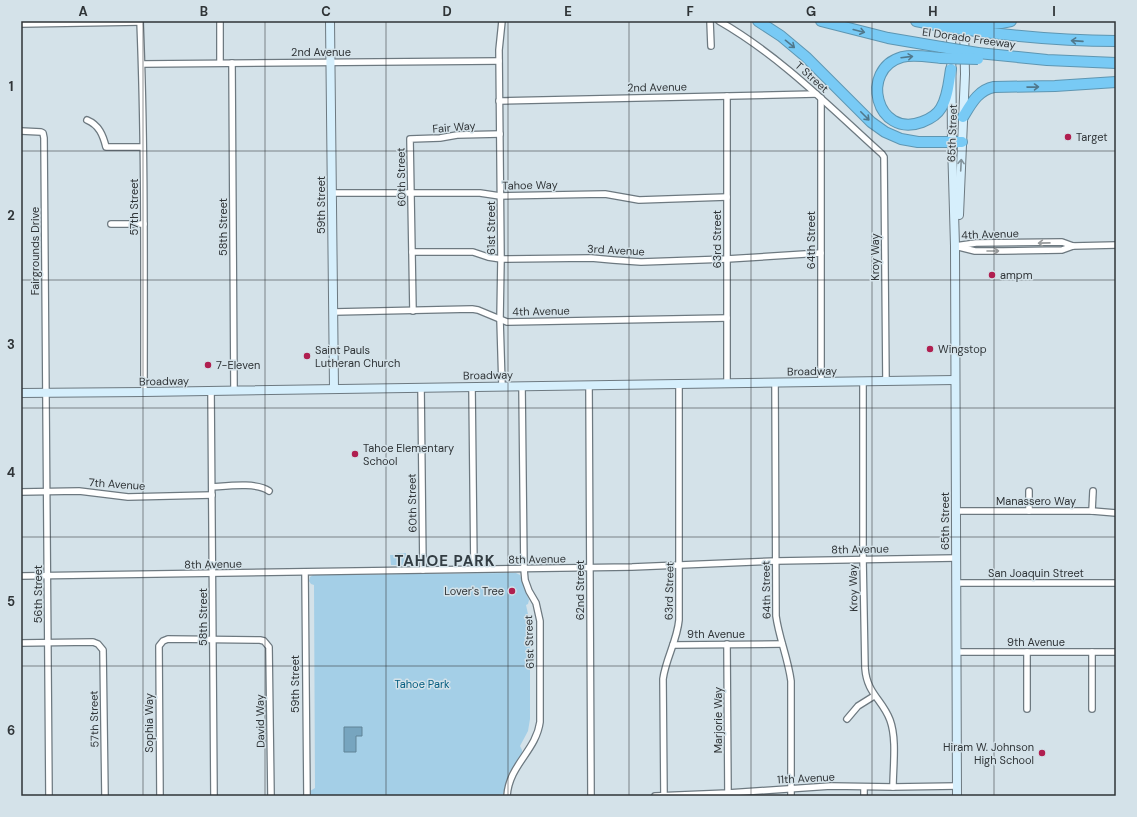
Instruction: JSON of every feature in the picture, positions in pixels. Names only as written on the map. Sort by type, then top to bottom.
[{"type":"highway","points":[[758,21],[781,36],[806,57],[871,122],[885,132],[901,139],[918,142],[957,142]]},
{"type":"highway","name":"El Dorado Freeway","points":[[821,21],[941,53],[1073,62],[1116,63]]},
{"type":"highway","name":"El Dorado Freeway","points":[[916,21],[976,27],[1020,37],[1116,41]]},
{"type":"highway","points":[[976,27],[1011,21]]},
{"type":"highway","points":[[941,53],[902,57],[892,62],[886,67],[880,76],[877,91],[879,104],[888,117],[894,121],[907,124],[920,123],[934,116],[943,104],[951,69]]},
{"type":"highway","points":[[963,116],[978,96],[986,89],[994,87],[1055,86],[1116,82]]},
{"type":"main road","name":"59th Street","points":[[330,21],[334,389]]},
{"type":"main road","name":"65th Street","points":[[957,142],[963,116],[965,74],[964,21]]},
{"type":"main road","name":"65th Street","points":[[947,23],[957,142],[955,246],[957,796]]},
{"type":"main road","name":"Broadway","points":[[21,393],[955,380]]},
{"type":"street","points":[[21,24],[140,21]]},
{"type":"street","name":"57th Street","points":[[140,21],[144,224],[144,392]]},
{"type":"street","points":[[220,21],[220,63]]},
{"type":"street","name":"61st Street","points":[[502,21],[499,61],[501,259],[500,319],[502,386]]},
{"type":"street","points":[[710,21],[711,46]]},
{"type":"street","name":"T Street","points":[[718,21],[736,30],[768,53],[818,96],[884,157]]},
{"type":"street","name":"2nd Avenue","points":[[142,64],[499,61]]},
{"type":"street","name":"58th Street","points":[[232,63],[234,390]]},
{"type":"street","name":"63rd Street","points":[[727,96],[727,383]]},
{"type":"street","name":"2nd Avenue","points":[[499,100],[818,96]]},
{"type":"street","name":"64th Street","points":[[818,96],[821,253],[821,382]]},
{"type":"street","points":[[87,120],[100,130],[106,147],[143,147]]},
{"type":"street","name":"Fairgrounds Drive","points":[[21,131],[41,132],[43,133],[44,138],[46,392]]},
{"type":"street","name":"Fair Way","points":[[410,139],[440,138],[457,135],[500,134]]},
{"type":"street","name":"60th Street","points":[[410,139],[413,311]]},
{"type":"street","name":"Kroy Way","points":[[884,157],[886,381]]},
{"type":"street","name":"Tahoe Way","points":[[332,193],[480,193],[500,196],[605,194],[639,200],[727,197]]},
{"type":"street","points":[[111,224],[144,224]]},
{"type":"street","name":"4th Avenue","points":[[955,246],[975,251],[1062,250],[1073,246],[1116,245]]},
{"type":"street","name":"3rd Avenue","points":[[412,252],[473,252],[501,259],[591,258],[641,262],[727,259],[821,253]]},
{"type":"street","name":"4th Avenue","points":[[334,312],[472,309],[507,322],[727,318]]},
{"type":"street","name":"Kroy Way","points":[[863,381],[863,559],[865,674],[867,683],[874,696],[885,710],[892,725],[893,787]]},
{"type":"street","name":"64th Street","points":[[775,382],[776,616],[782,644],[787,656],[791,681],[791,796]]},
{"type":"street","name":"63rd Street","points":[[664,796],[663,679],[667,660],[680,620],[679,384]]},
{"type":"street","name":"62nd Street","points":[[589,385],[591,796]]},
{"type":"street","points":[[472,386],[474,569]]},
{"type":"street","name":"61st Street","points":[[508,796],[510,780],[521,760],[533,745],[540,722],[540,621],[536,603],[525,580],[524,569],[522,386]]},
{"type":"street","name":"60th Street","points":[[421,387],[422,570]]},
{"type":"street","name":"58th Street","points":[[211,390],[214,796]]},
{"type":"street","name":"56th Street","points":[[46,392],[50,796]]},
{"type":"street","points":[[212,487],[255,486],[269,491]]},
{"type":"street","name":"7th Avenue","points":[[21,492],[79,491],[128,497],[212,495]]},
{"type":"street","points":[[1092,511],[1093,491]]},
{"type":"street","points":[[1029,492],[1029,511]]},
{"type":"street","name":"Manassero Way","points":[[956,511],[1092,511],[1116,513]]},
{"type":"street","name":"8th Avenue","points":[[21,576],[590,568],[776,561],[956,558]]},
{"type":"street","name":"59th Street","points":[[305,572],[307,796]]},
{"type":"street","name":"San Joaquin Street","points":[[956,583],[1116,583]]},
{"type":"street","name":"Sophia Way","points":[[160,796],[159,650],[161,643],[168,639],[213,639]]},
{"type":"street","name":"David Way","points":[[213,639],[260,640],[264,641],[269,646],[271,796]]},
{"type":"street","points":[[21,643],[48,642]]},
{"type":"street","name":"57th Street","points":[[48,642],[93,642],[98,644],[103,652],[105,796]]},
{"type":"street","name":"9th Avenue","points":[[673,644],[782,644]]},
{"type":"street","name":"Marjorie Way","points":[[727,644],[728,794]]},
{"type":"street","name":"9th Avenue","points":[[957,652],[1116,652]]},
{"type":"street","points":[[1027,652],[1027,709]]},
{"type":"street","points":[[1092,652],[1092,709]]},
{"type":"street","points":[[847,719],[858,706],[874,696]]},
{"type":"street","name":"11th Avenue","points":[[655,796],[728,794],[831,786],[957,786]]},
{"type":"street","points":[[864,786],[864,796]]},
{"type":"green space","points":[[397,553],[406,553],[406,565],[391,565],[390,555],[397,555]]},
{"type":"green space","name":"Tahoe Park","points":[[516,573],[520,575],[529,600],[528,604],[526,605],[530,623],[530,719],[528,731],[520,746],[522,753],[509,773],[503,794],[311,796],[310,791],[315,788],[314,585],[309,581],[310,577],[313,575]]},
{"type":"shaded area","points":[[344,727],[362,727],[362,736],[356,736],[356,752],[344,752]]},
{"type":"place","name":"Target","points":[[1068,137]]},
{"type":"place","name":"ampm","points":[[992,275]]},
{"type":"place","name":"Wingstop","points":[[930,349]]},
{"type":"place","name":"Saint Pauls Lutheran Church","points":[[307,356]]},
{"type":"place","name":"7-Eleven","points":[[208,365]]},
{"type":"place","name":"Tahoe Elementary School","points":[[355,454]]},
{"type":"place","name":"Lover's Tree","points":[[512,591]]},
{"type":"place","name":"Hiram W. Johnson High School","points":[[1042,753]]},
{"type":"district","name":"TAHOE PARK","points":[[445,561]]}]
